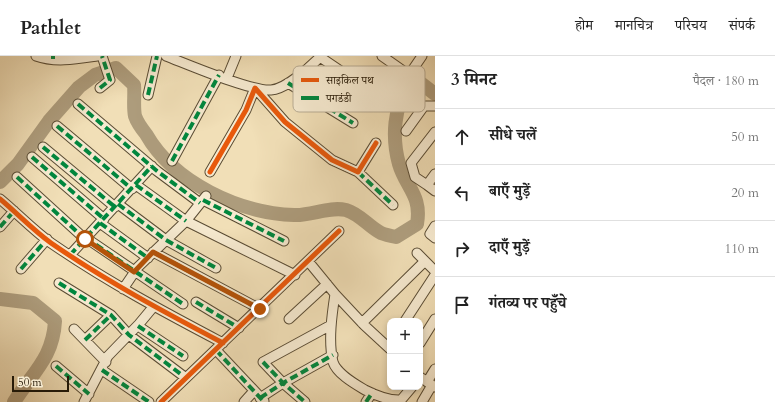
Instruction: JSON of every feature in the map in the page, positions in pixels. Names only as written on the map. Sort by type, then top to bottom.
[{"type":"street","points":[[36,56],[44,59],[53,58],[71,60],[97,56]]},
{"type":"street","points":[[148,95],[157,56]]},
{"type":"street","points":[[166,56],[255,88],[271,90],[288,83],[293,79]]},
{"type":"street","points":[[172,160],[236,56]]},
{"type":"street","points":[[308,66],[320,56],[334,66]]},
{"type":"street","points":[[382,56],[396,66]]},
{"type":"street","points":[[415,66],[422,56]]},
{"type":"street","points":[[100,88],[110,80],[104,60]]},
{"type":"street","points":[[288,83],[293,86]]},
{"type":"street","points":[[255,88],[291,127],[332,160],[358,172],[393,205]]},
{"type":"street","points":[[210,172],[246,110],[255,88]]},
{"type":"street","points":[[78,104],[152,166],[203,199],[284,241]]},
{"type":"street","points":[[425,106],[435,106]]},
{"type":"street","points":[[335,112],[353,123]]},
{"type":"street","points":[[406,131],[420,112]]},
{"type":"street","points":[[57,126],[134,187],[186,220],[294,275]]},
{"type":"street","points":[[435,132],[411,163],[415,177],[435,191]]},
{"type":"street","points":[[358,172],[376,143]]},
{"type":"street","points":[[43,146],[116,205],[166,240],[216,268]]},
{"type":"street","points":[[32,157],[102,221],[150,255],[260,309]]},
{"type":"street","points":[[70,255],[152,166]]},
{"type":"street","points":[[427,185],[435,174]]},
{"type":"street","points":[[17,177],[85,239],[184,304]]},
{"type":"street","points":[[0,199],[47,239],[70,255],[123,289],[223,343]]},
{"type":"street","points":[[123,289],[134,272],[186,220],[203,199]]},
{"type":"street","points":[[0,228],[14,211]]},
{"type":"street","points":[[435,226],[430,234],[435,238]]},
{"type":"street","points":[[161,402],[260,309],[339,231]]},
{"type":"street","points":[[21,269],[47,239]]},
{"type":"street","points":[[418,253],[435,271]]},
{"type":"street","points":[[308,261],[335,294],[362,323],[387,344]]},
{"type":"street","points":[[362,323],[425,261]]},
{"type":"street","points":[[407,318],[435,275]]},
{"type":"street","points":[[59,283],[111,315],[129,335],[186,378]]},
{"type":"street","points":[[289,319],[327,284]]},
{"type":"street","points":[[335,294],[331,325],[334,363],[348,381],[372,393],[395,401],[401,400],[409,390]]},
{"type":"street","points":[[196,302],[239,328]]},
{"type":"street","points":[[84,402],[108,356],[138,326],[154,306]]},
{"type":"street","points":[[85,340],[111,315]]},
{"type":"street","points":[[423,338],[435,319]]},
{"type":"street","points":[[305,402],[283,383],[263,362],[331,325]]},
{"type":"street","points":[[138,326],[183,356]]},
{"type":"street","points":[[74,329],[85,340],[104,366],[149,402]]},
{"type":"street","points":[[216,350],[253,392],[263,401],[283,383],[333,355]]},
{"type":"street","points":[[56,366],[89,394]]},
{"type":"street","points":[[422,402],[426,381],[435,369]]},
{"type":"street","points":[[244,402],[253,392]]},
{"type":"street","points":[[366,402],[372,393]]},
{"type":"waterway","points":[[0,182],[18,164],[49,121],[79,87],[95,75],[116,68],[134,85],[134,112],[140,125],[158,151],[173,167],[191,181],[230,201],[273,213],[300,215],[333,209],[346,210],[356,214],[381,233],[396,237],[417,224],[418,214],[415,199],[399,164],[395,144],[397,112]]},
{"type":"waterway","points":[[425,86],[435,94]]},
{"type":"waterway","points":[[0,299],[33,303],[55,321],[53,334],[46,355],[14,402]]},
{"type":"marked path","points":[[100,88],[110,80],[102,56]]},
{"type":"marked path","points":[[148,95],[157,56]]},
{"type":"marked path","points":[[172,161],[219,75]]},
{"type":"marked path","points":[[288,83],[293,86]]},
{"type":"marked path","points":[[78,104],[157,171],[200,203]]},
{"type":"marked path","points":[[335,112],[353,123]]},
{"type":"marked path","points":[[57,126],[132,189]]},
{"type":"marked path","points":[[43,147],[115,207]]},
{"type":"marked path","points":[[32,157],[104,219]]},
{"type":"marked path","points":[[70,255],[152,166]]},
{"type":"marked path","points":[[358,172],[393,205]]},
{"type":"marked path","points":[[17,177],[85,239]]},
{"type":"marked path","points":[[136,185],[186,221]]},
{"type":"marked path","points":[[203,200],[284,241]]},
{"type":"marked path","points":[[118,204],[166,240],[216,268]]},
{"type":"marked path","points":[[0,227],[14,211]]},
{"type":"marked path","points":[[100,223],[148,258]]},
{"type":"marked path","points":[[86,238],[183,304]]},
{"type":"marked path","points":[[21,269],[47,239]]},
{"type":"marked path","points":[[153,252],[260,309]]},
{"type":"marked path","points":[[59,283],[111,315],[129,335],[186,378]]},
{"type":"marked path","points":[[196,302],[239,328]]},
{"type":"marked path","points":[[85,340],[111,315]]},
{"type":"marked path","points":[[138,326],[183,356]]},
{"type":"marked path","points":[[216,350],[264,402]]},
{"type":"marked path","points":[[260,398],[283,383],[333,355]]},
{"type":"marked path","points":[[263,362],[283,383],[305,402]]},
{"type":"marked path","points":[[56,366],[89,394]]},
{"type":"marked path","points":[[102,370],[149,402]]},
{"type":"marked path","points":[[366,402],[372,393]]},
{"type":"cycle path","points":[[210,172],[246,110],[255,88],[285,122],[332,160],[358,172],[376,143]]},
{"type":"cycle path","points":[[0,199],[44,238],[72,257],[136,296],[223,343]]},
{"type":"cycle path","points":[[161,402],[339,231]]},
{"type":"route","points":[[85,239],[86,238],[134,272],[153,252],[260,309]]}]
